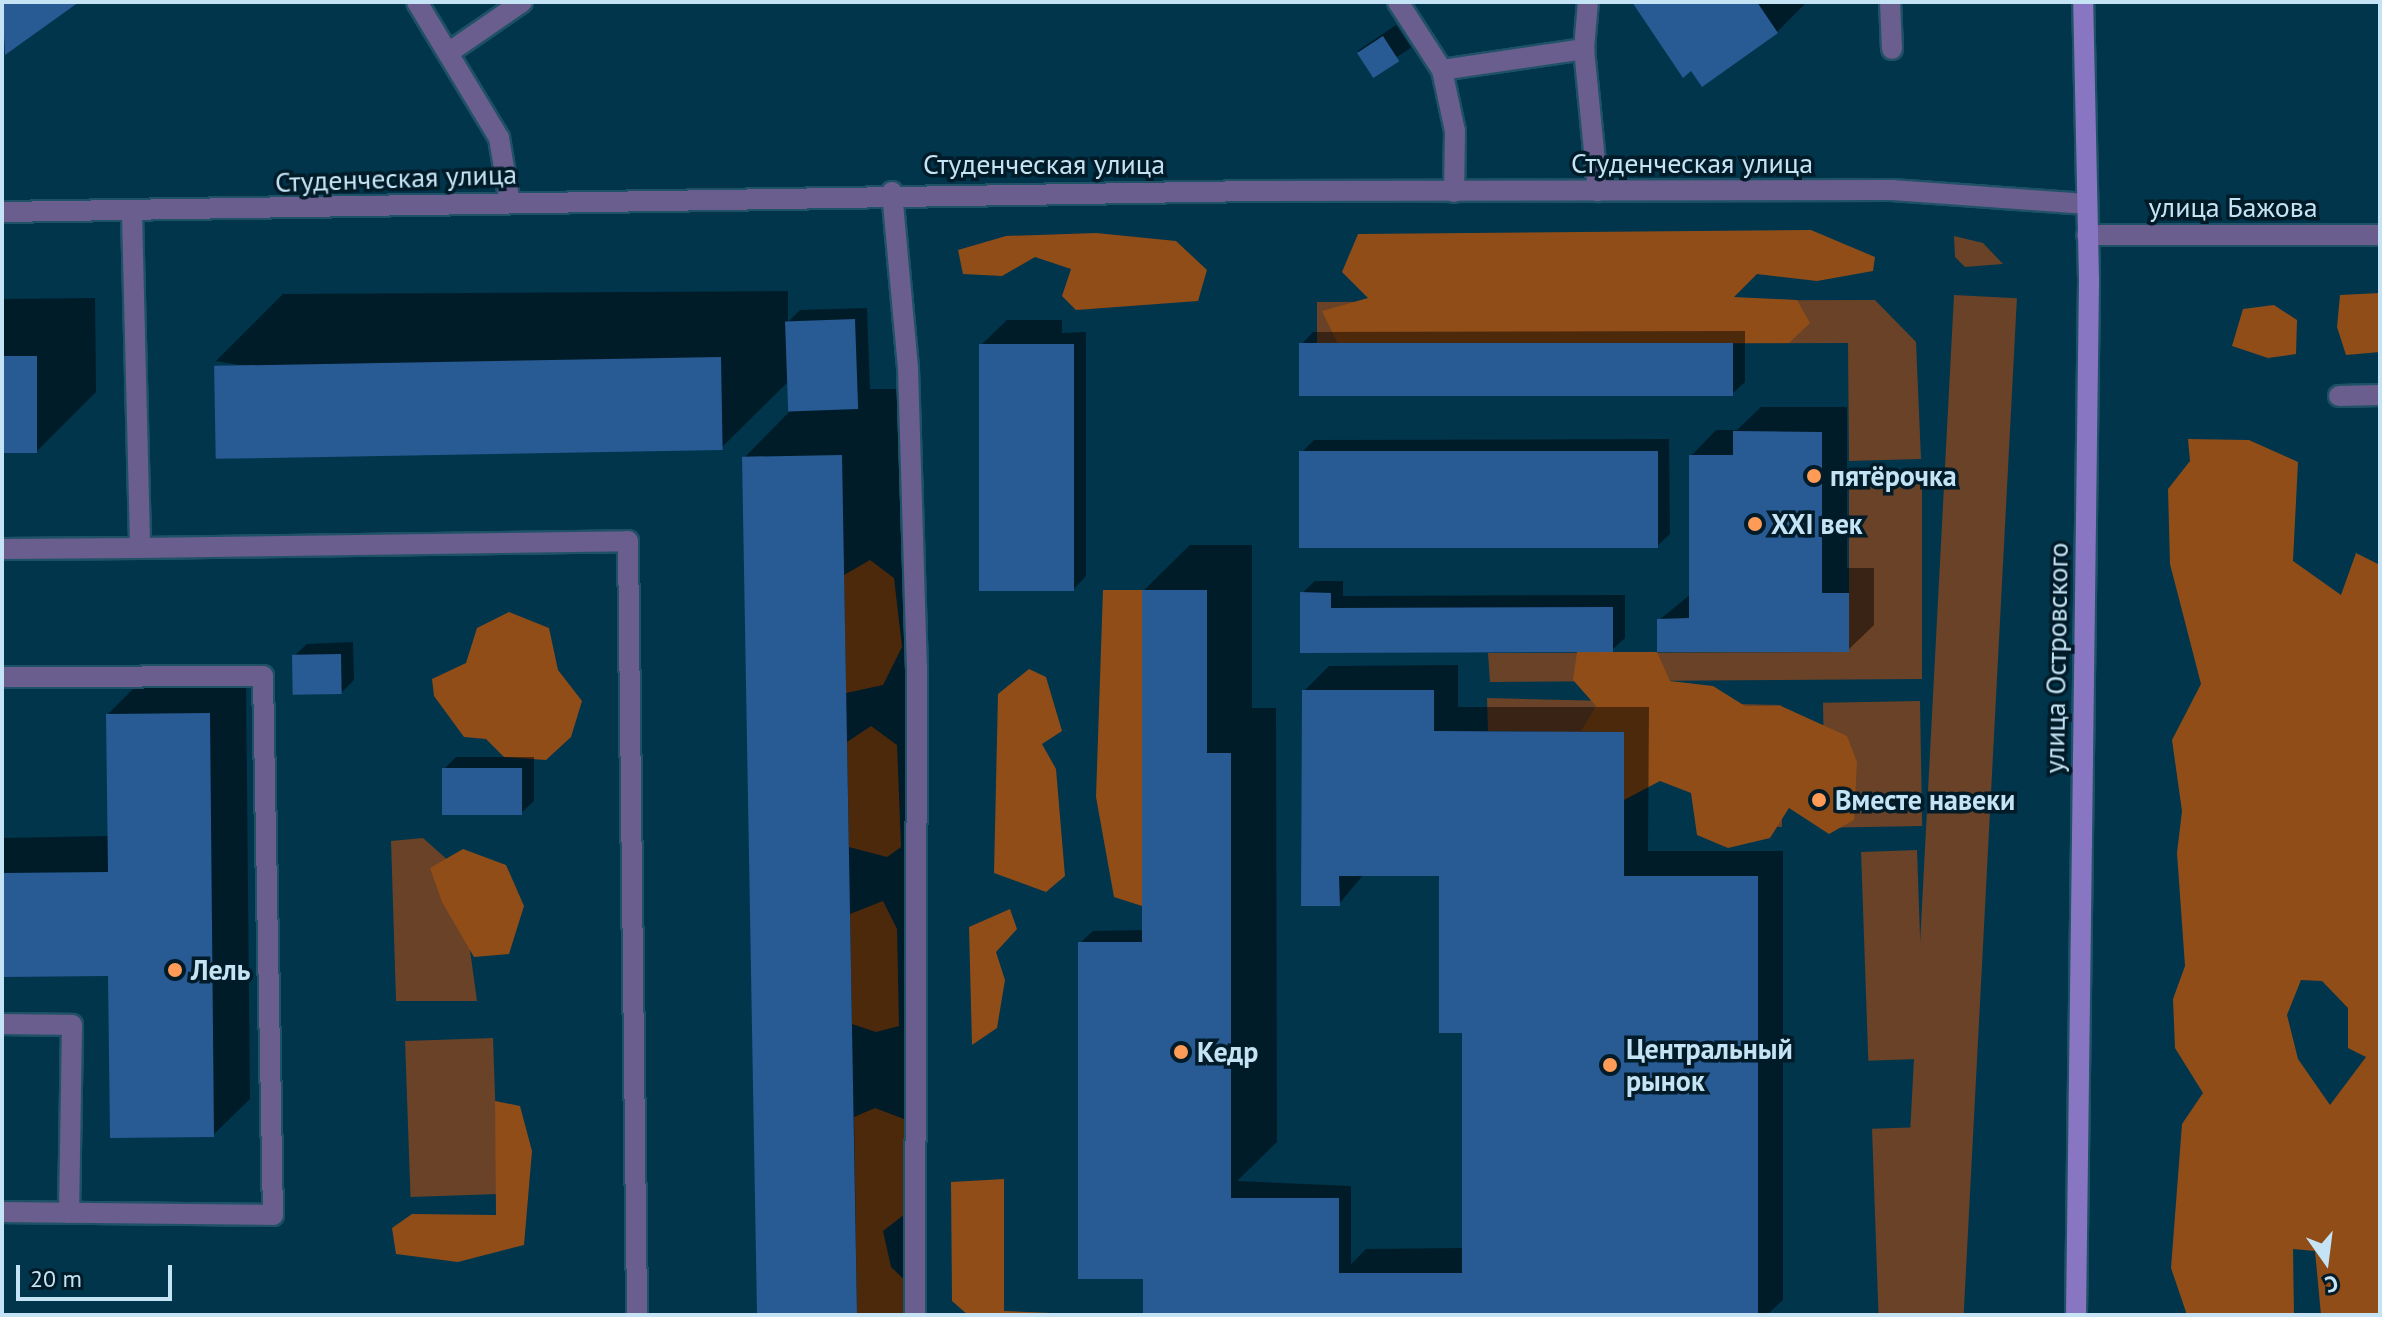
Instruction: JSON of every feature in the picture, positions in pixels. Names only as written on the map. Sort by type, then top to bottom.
[{"type":"main road","name":"улица Островского","points":[[2076,1315],[2087,235],[2083,2]]},
{"type":"street","points":[[417,2],[499,138],[510,203]]},
{"type":"street","points":[[448,53],[522,2]]},
{"type":"street","points":[[1398,2],[1442,70],[1455,131],[1454,192]]},
{"type":"street","points":[[1588,2],[1584,49],[1598,191]]},
{"type":"street","points":[[1890,2],[1892,49]]},
{"type":"street","points":[[1442,70],[1584,49]]},
{"type":"street","name":"Студенческая улица","points":[[2,212],[132,214],[892,192],[1929,190],[2086,204]]},
{"type":"street","points":[[892,192],[908,368],[916,654],[915,1315]]},
{"type":"street","points":[[132,214],[140,548]]},
{"type":"street","name":"улица Бажова","points":[[2087,235],[2380,235]]},
{"type":"street","points":[[2339,396],[2380,395]]},
{"type":"street","points":[[2,549],[628,541],[637,1315]]},
{"type":"street","points":[[2,677],[263,676],[273,1215],[2,1212]]},
{"type":"street","points":[[2,1024],[72,1025],[69,1213]]},
{"type":"shaded area","points":[[1811,230],[1875,257],[1873,271],[1817,281],[1757,274],[1734,297],[1797,300],[1810,323],[1789,343],[1338,344],[1322,311],[1368,298],[1342,272],[1358,234]]},
{"type":"shaded area","points":[[1096,233],[1176,241],[1207,270],[1198,301],[1076,310],[1062,296],[1071,269],[1035,257],[1002,276],[963,274],[958,250],[1006,236]]},
{"type":"shaded area","points":[[1954,236],[1983,243],[2003,264],[1965,267],[1955,257]]},
{"type":"shaded area","points":[[2380,293],[2380,352],[2346,355],[2337,327],[2340,295]]},
{"type":"shaded area","points":[[1954,295],[2017,298],[1964,1315],[1901,1314]]},
{"type":"shaded area","points":[[1875,300],[1916,342],[1921,459],[1849,461],[1848,343],[1317,344],[1317,302]]},
{"type":"shaded area","points":[[2274,305],[2297,320],[2296,354],[2268,358],[2232,346],[2243,309]]},
{"type":"shaded area","points":[[2188,439],[2249,440],[2298,462],[2293,561],[2341,595],[2356,553],[2380,565],[2380,1315],[2321,1315],[2315,1251],[2293,1249],[2294,1315],[2187,1315],[2171,1268],[2182,1124],[2203,1093],[2175,1048],[2173,999],[2185,966],[2177,853],[2182,811],[2172,740],[2201,684],[2170,564],[2168,489],[2190,461]],"holes":[[[2301,980],[2322,981],[2348,1008],[2348,1048],[2366,1057],[2330,1105],[2298,1059],[2287,1015]]]},
{"type":"shaded area","points":[[1849,484],[1922,484],[1922,679],[1490,682],[1488,653],[1849,652]]},
{"type":"shaded area","points":[[870,560],[894,578],[902,647],[883,685],[846,693],[844,575]]},
{"type":"shaded area","points":[[1103,590],[1142,590],[1142,906],[1114,897],[1096,797]]},
{"type":"shaded area","points":[[509,612],[549,628],[558,670],[582,701],[571,737],[546,760],[504,757],[486,739],[464,737],[434,696],[432,679],[466,663],[477,628]]},
{"type":"shaded area","points":[[1577,652],[1657,652],[1670,681],[1713,686],[1745,706],[1781,706],[1847,736],[1857,762],[1854,820],[1829,834],[1789,808],[1770,838],[1728,848],[1697,835],[1691,793],[1660,781],[1624,800],[1624,732],[1581,731],[1596,706],[1573,680]]},
{"type":"shaded area","points":[[1029,669],[1046,677],[1062,731],[1042,744],[1056,769],[1065,876],[1046,892],[994,873],[998,694]]},
{"type":"shaded area","points":[[1487,698],[1781,705],[1782,827],[1707,825],[1704,734],[1488,731]]},
{"type":"shaded area","points":[[1920,701],[1922,826],[1825,828],[1823,703]]},
{"type":"shaded area","points":[[871,726],[897,745],[901,847],[887,857],[849,847],[847,742]]},
{"type":"shaded area","points":[[423,838],[459,870],[477,1001],[396,1001],[391,841]]},
{"type":"shaded area","points":[[463,849],[506,865],[524,906],[509,954],[474,957],[442,902],[430,868]]},
{"type":"shaded area","points":[[1917,850],[1924,1059],[1868,1061],[1861,852]]},
{"type":"shaded area","points":[[883,901],[897,929],[899,1026],[876,1032],[852,1024],[850,914]]},
{"type":"shaded area","points":[[1010,909],[1017,929],[996,952],[1005,980],[997,1028],[972,1045],[969,927]]},
{"type":"shaded area","points":[[493,1038],[498,1194],[410,1197],[405,1041]]},
{"type":"shaded area","points":[[495,1101],[520,1106],[532,1151],[524,1245],[458,1262],[396,1254],[392,1228],[412,1214],[496,1215]]},
{"type":"shaded area","points":[[875,1108],[904,1119],[910,1154],[905,1214],[883,1231],[891,1267],[912,1287],[909,1315],[857,1315],[854,1117]]},
{"type":"shaded area","points":[[1925,1127],[1932,1315],[1879,1315],[1872,1129]]},
{"type":"shaded area","points":[[1004,1179],[1004,1311],[1099,1315],[968,1315],[952,1301],[951,1182]]},
{"type":"building","points":[[2,2],[79,2],[5,55]]},
{"type":"building","points":[[1632,2],[1757,2],[1778,33],[1702,87],[1691,71],[1683,78]]},
{"type":"building","points":[[1383,36],[1399,61],[1373,78],[1357,53]]},
{"type":"building","points":[[855,319],[858,409],[788,411],[785,321]]},
{"type":"building","points":[[1299,343],[1733,343],[1733,396],[1299,396]]},
{"type":"building","points":[[979,344],[1074,344],[1074,591],[979,591]]},
{"type":"building","points":[[2,356],[37,356],[37,453],[2,453]]},
{"type":"building","points":[[721,357],[723,450],[216,459],[214,366]]},
{"type":"building","name":"XXI век","points":[[1733,431],[1822,432],[1822,593],[1849,593],[1849,652],[1657,652],[1657,619],[1689,618],[1689,455],[1733,455]]},
{"type":"building","points":[[1299,451],[1658,451],[1658,548],[1299,548]]},
{"type":"building","points":[[842,455],[857,1315],[757,1315],[742,457]]},
{"type":"building","points":[[1142,590],[1207,590],[1207,753],[1231,753],[1231,1198],[1339,1198],[1339,1273],[1462,1273],[1462,1033],[1439,1033],[1439,876],[1339,876],[1340,906],[1301,906],[1302,690],[1434,690],[1434,731],[1624,732],[1624,876],[1758,876],[1758,1315],[1143,1315],[1143,1279],[1078,1279],[1078,942],[1142,942]]},
{"type":"building","points":[[1300,592],[1331,593],[1331,608],[1613,607],[1613,652],[1300,653]]},
{"type":"building","points":[[341,654],[342,694],[293,695],[292,655]]},
{"type":"building","points":[[210,713],[214,1137],[110,1138],[108,976],[2,977],[2,873],[108,872],[106,714]]},
{"type":"building","points":[[442,768],[522,768],[522,815],[442,815]]},
{"type":"place","name":"пятёрочка","points":[[1814,476]]},
{"type":"place","name":"XXI век","points":[[1755,524]]},
{"type":"place","name":"Вместе навеки","points":[[1819,800]]},
{"type":"place","name":"Лель","points":[[175,970]]},
{"type":"place","name":"Кедр","points":[[1181,1052]]},
{"type":"place","name":"Центральный рынок","points":[[1610,1065]]}]
